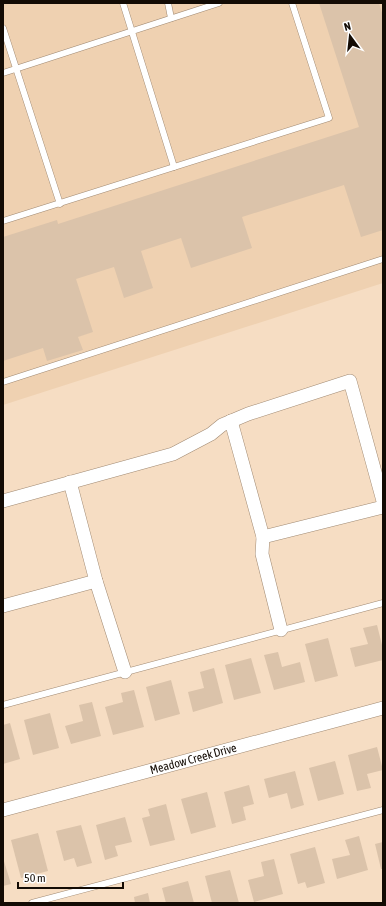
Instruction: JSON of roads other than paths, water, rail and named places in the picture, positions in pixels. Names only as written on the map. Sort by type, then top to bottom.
[{"type":"street","points":[[3,501],[173,454],[211,434],[222,425],[231,421],[248,414],[350,381],[383,501]]},
{"type":"street","points":[[231,421],[263,537],[262,554],[281,630]]},
{"type":"street","points":[[70,482],[96,581],[125,672]]},
{"type":"street","points":[[263,537],[383,507]]},
{"type":"street","points":[[3,606],[96,581]]},
{"type":"street","name":"Meadow Creek Drive","points":[[3,810],[383,708]]},
{"type":"lane","points":[[122,3],[174,168]]},
{"type":"lane","points":[[168,3],[171,18]]},
{"type":"lane","points":[[3,73],[219,3]]},
{"type":"lane","points":[[3,221],[329,118],[292,3]]},
{"type":"lane","points":[[3,28],[60,204]]},
{"type":"lane","points":[[3,382],[383,258]]},
{"type":"lane","points":[[3,705],[383,603]]},
{"type":"lane","points":[[32,903],[383,810]]}]
